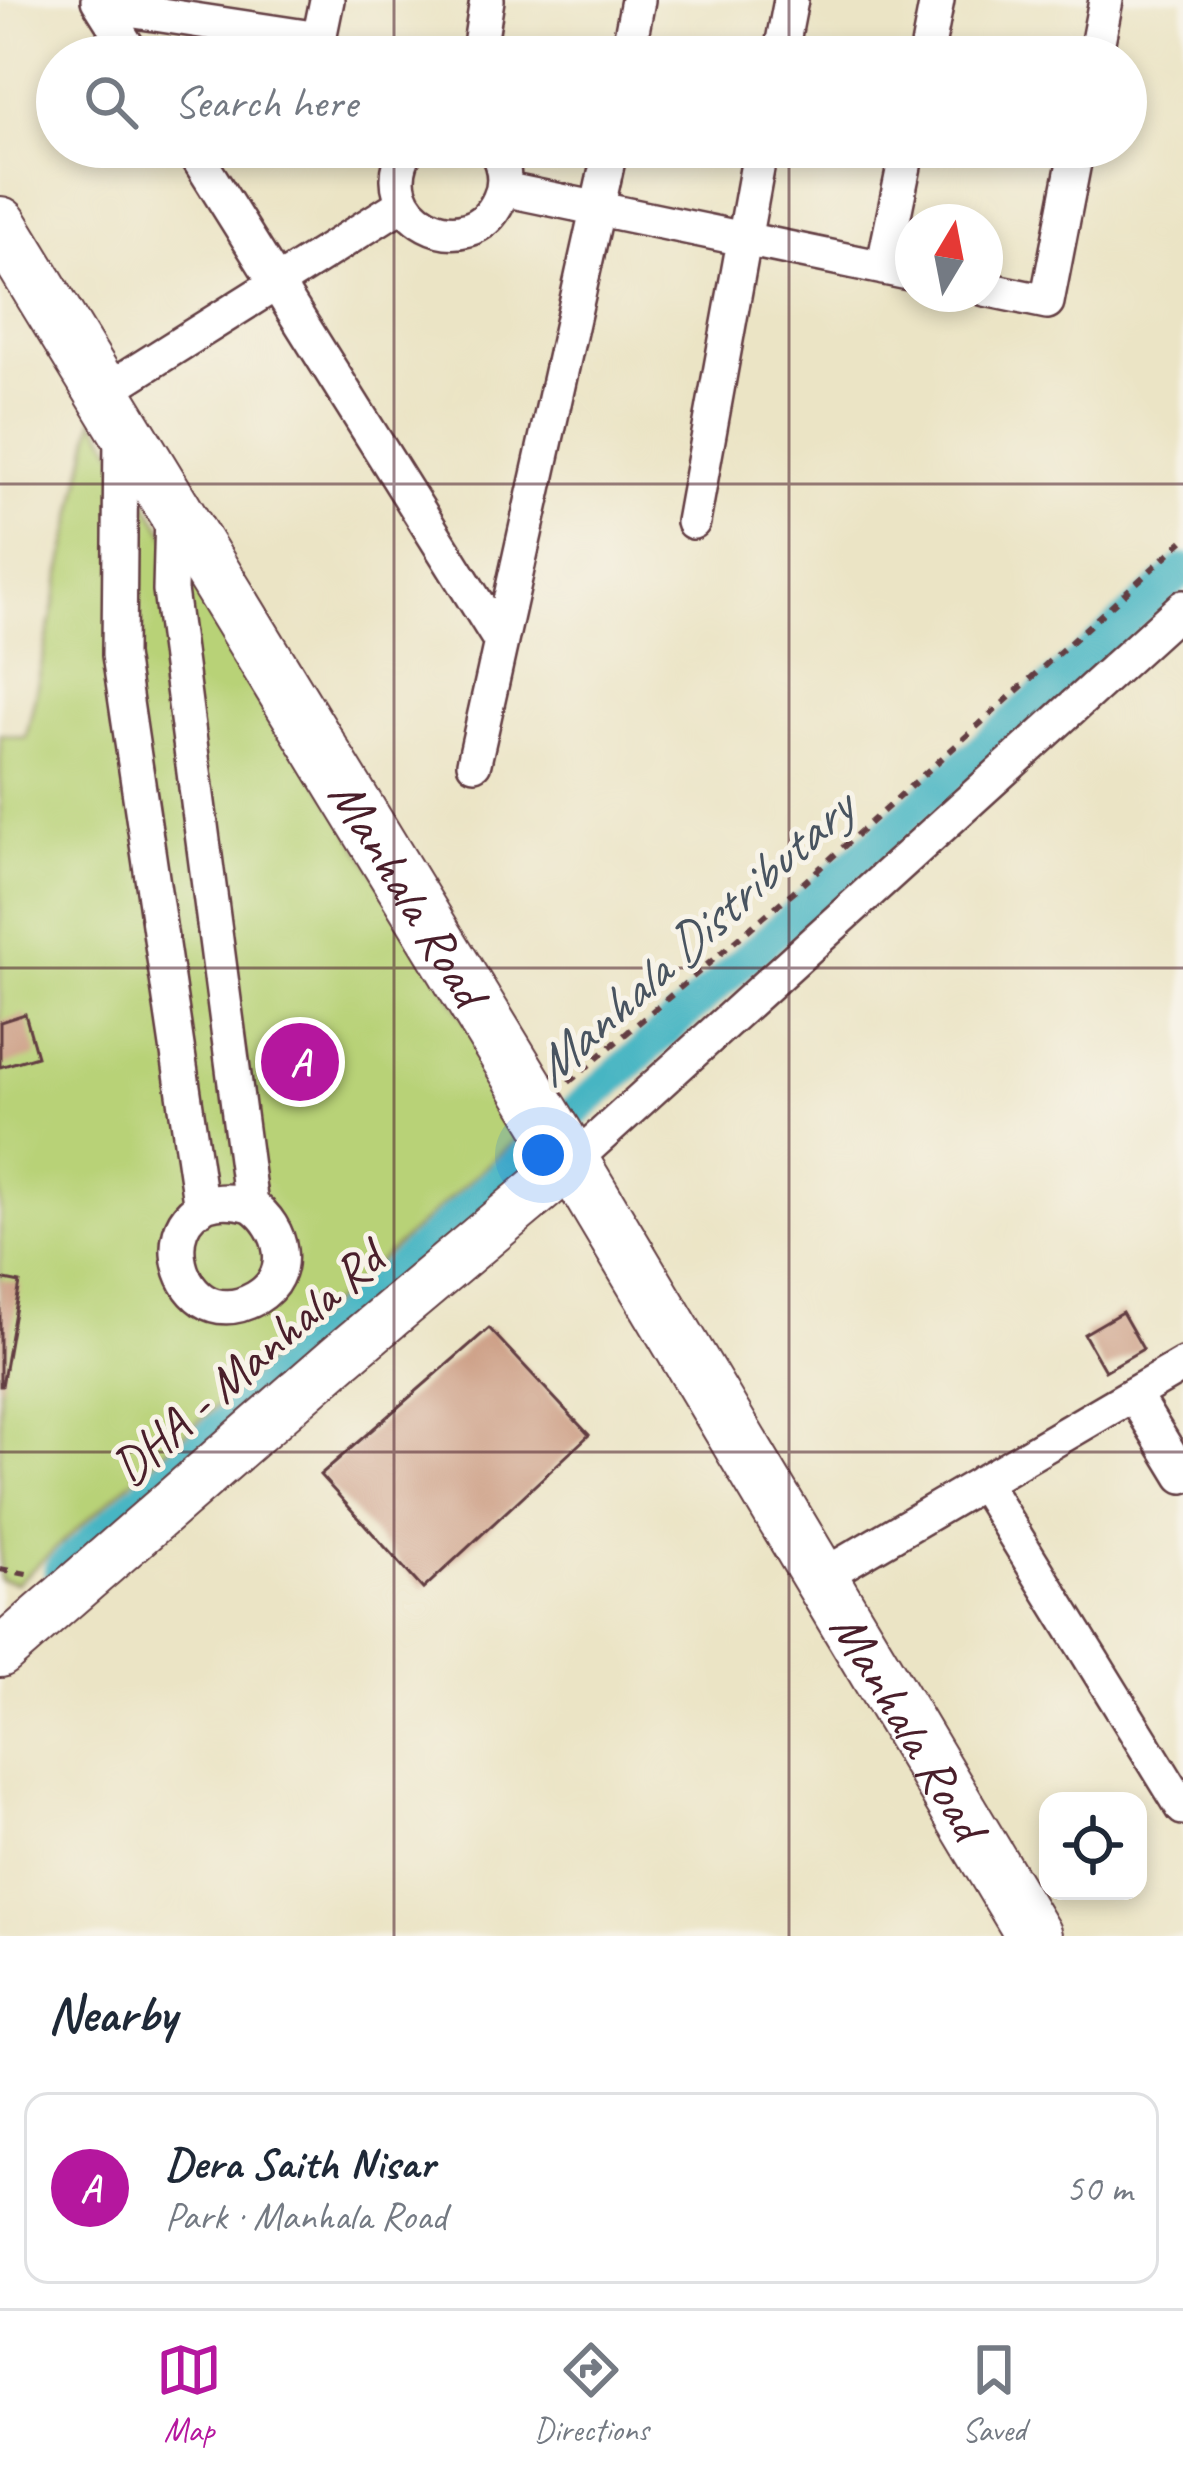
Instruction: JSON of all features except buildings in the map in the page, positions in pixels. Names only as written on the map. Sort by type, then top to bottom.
[{"type":"main road","name":"Manhala Road","points":[[0,224],[572,1162],[1034,1936]]},
{"type":"main road","name":"DHA - Manhala Rd","points":[[0,1653],[572,1162]]},
{"type":"street","points":[[326,36],[327,0]]},
{"type":"street","points":[[481,36],[487,0]]},
{"type":"street","points":[[631,36],[638,0]]},
{"type":"street","points":[[784,36],[791,0]]},
{"type":"street","points":[[930,36],[937,0]]},
{"type":"street","points":[[1099,36],[1106,0]]},
{"type":"street","points":[[100,3],[266,36]]},
{"type":"street","points":[[100,3],[121,36]]},
{"type":"street","points":[[203,168],[501,642]]},
{"type":"street","points":[[399,168],[404,203],[427,226],[458,231],[488,217],[503,189],[502,168]]},
{"type":"street","points":[[474,763],[607,168]]},
{"type":"street","points":[[693,522],[757,168]]},
{"type":"street","points":[[903,204],[906,168]]},
{"type":"street","points":[[1003,293],[1047,302],[1074,168]]},
{"type":"street","points":[[503,189],[895,270]]},
{"type":"street","points":[[201,1208],[119,655],[111,408],[276,283],[404,203]]},
{"type":"street","points":[[172,508],[170,590],[251,1205]]},
{"type":"street","points":[[572,1162],[1183,607]]},
{"type":"street","points":[[218,1201],[251,1205],[276,1229],[281,1246],[280,1263],[264,1293],[232,1306],[198,1297],[178,1268],[179,1234],[201,1208],[218,1201]]},
{"type":"street","points":[[819,1578],[1183,1365]]},
{"type":"street","points":[[1133,1394],[1183,1476]]},
{"type":"street","points":[[982,1482],[1183,1808]]},
{"type":"path","points":[[539,1108],[800,886],[1183,541]]},
{"type":"path","points":[[0,1569],[29,1574]]},
{"type":"green space","points":[[94,418],[531,1126],[17,1583],[0,1580],[0,734],[26,738]]},
{"type":"waterway","name":"Manhala Distributary","points":[[60,1570],[1183,570]]},
{"type":"place","name":"Dera Saith Nisar","points":[[300,1062]]}]
